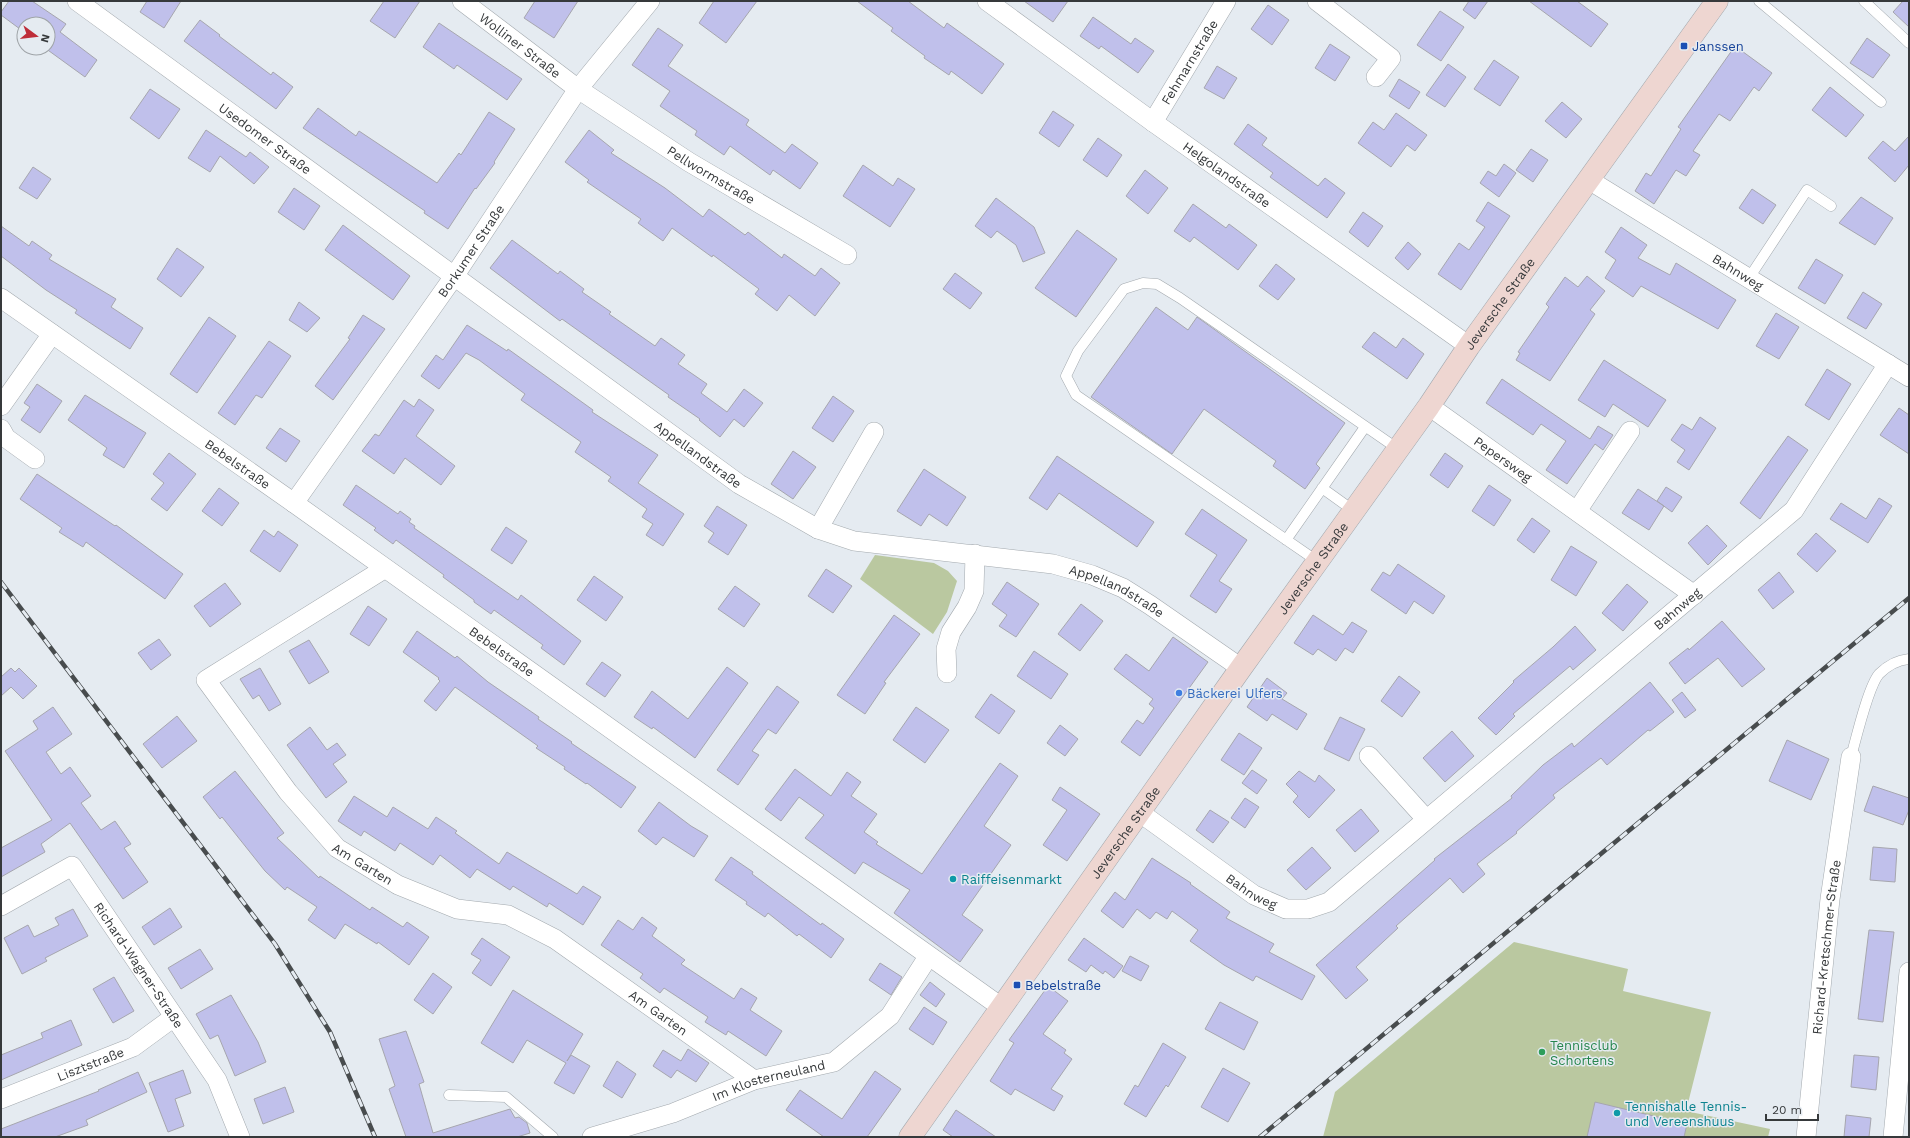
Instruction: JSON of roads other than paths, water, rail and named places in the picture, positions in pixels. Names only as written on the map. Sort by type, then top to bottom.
[{"type":"street","name":"Usedomer Straße","points":[[77,1],[455,275]]},
{"type":"street","name":"Wolliner Straße","points":[[462,1],[578,88]]},
{"type":"street","name":"Borkumer Straße","points":[[294,504],[455,275],[578,88],[650,1]]},
{"type":"street","name":"Helgolandstraße","points":[[986,1],[1153,122],[1469,346]]},
{"type":"street","name":"Fehmarnstraße","points":[[1153,122],[1226,1]]},
{"type":"street","points":[[1317,1],[1391,58],[1376,77]]},
{"type":"street","name":"Jeversche Straße","points":[[910,1137],[1138,812],[1398,450],[1469,346],[1717,1]]},
{"type":"street","name":"Pellwormstraße","points":[[578,88],[689,162],[847,256]]},
{"type":"street","name":"Bahnweg","points":[[1589,180],[1909,377]]},
{"type":"street","name":"Appellandstraße","points":[[455,275],[739,484],[818,529],[854,541],[1053,564],[1092,575],[1123,588],[1241,668]]},
{"type":"street","name":"Bebelstraße","points":[[1,298],[294,504],[928,957],[1001,1007]]},
{"type":"street","points":[[1,406],[52,334]]},
{"type":"street","name":"Bahnweg","points":[[1138,812],[1254,895],[1286,909],[1308,908],[1330,902],[1426,819],[1794,510],[1888,364]]},
{"type":"street","name":"Pepersweg","points":[[1429,406],[1694,595]]},
{"type":"street","points":[[1,429],[6,438],[35,459]]},
{"type":"street","points":[[1576,511],[1630,431]]},
{"type":"street","points":[[818,529],[874,432]]},
{"type":"street","points":[[947,673],[946,649],[951,632],[967,607],[974,591],[975,554]]},
{"type":"street","name":"Am Garten","points":[[384,569],[206,680],[240,728],[288,792],[337,848],[406,888],[457,909],[508,915],[556,939],[754,1080]]},
{"type":"street","points":[[1369,756],[1426,819]]},
{"type":"street","name":"Richard-Kretschmer-Straße","points":[[1806,1137],[1830,899],[1851,757]]},
{"type":"street","name":"Richard-Wagner-Straße","points":[[1,906],[72,866],[217,1080],[240,1137]]},
{"type":"street","name":"Im Klosterneuland","points":[[592,1137],[673,1113],[754,1080],[834,1062],[890,1016],[928,957]]},
{"type":"street","points":[[1893,1137],[1909,972]]},
{"type":"street","name":"Lisztstraße","points":[[1,1099],[133,1047],[174,1017]]},
{"type":"lane","points":[[1759,1],[1880,102]]},
{"type":"lane","points":[[1864,1],[1909,43]]},
{"type":"lane","points":[[1749,278],[1807,190],[1831,206]]},
{"type":"lane","points":[[1318,561],[1076,395],[1066,376],[1078,351],[1124,289],[1143,283],[1157,284],[1180,298],[1398,450]]},
{"type":"lane","points":[[1286,540],[1365,427]]},
{"type":"lane","points":[[1322,488],[1354,511]]},
{"type":"lane","points":[[1851,757],[1871,691],[1879,675],[1891,664],[1909,659]]},
{"type":"lane","points":[[449,1095],[506,1097],[553,1137]]},
{"type":"railway","points":[[1,582],[275,944],[330,1032],[375,1137]]},
{"type":"railway","points":[[1260,1137],[1909,598]]},
{"type":"place","name":"Janssen","points":[[1684,46]]},
{"type":"place","name":"Bäckerei Ulfers","points":[[1179,693]]},
{"type":"place","name":"Raiffeisenmarkt","points":[[953,879]]},
{"type":"place","name":"Bebelstraße","points":[[1017,985]]},
{"type":"place","name":"Tennisclub Schortens","points":[[1542,1052]]},
{"type":"place","name":"Tennishalle Tennis- und Vereenshuus","points":[[1617,1113]]}]
